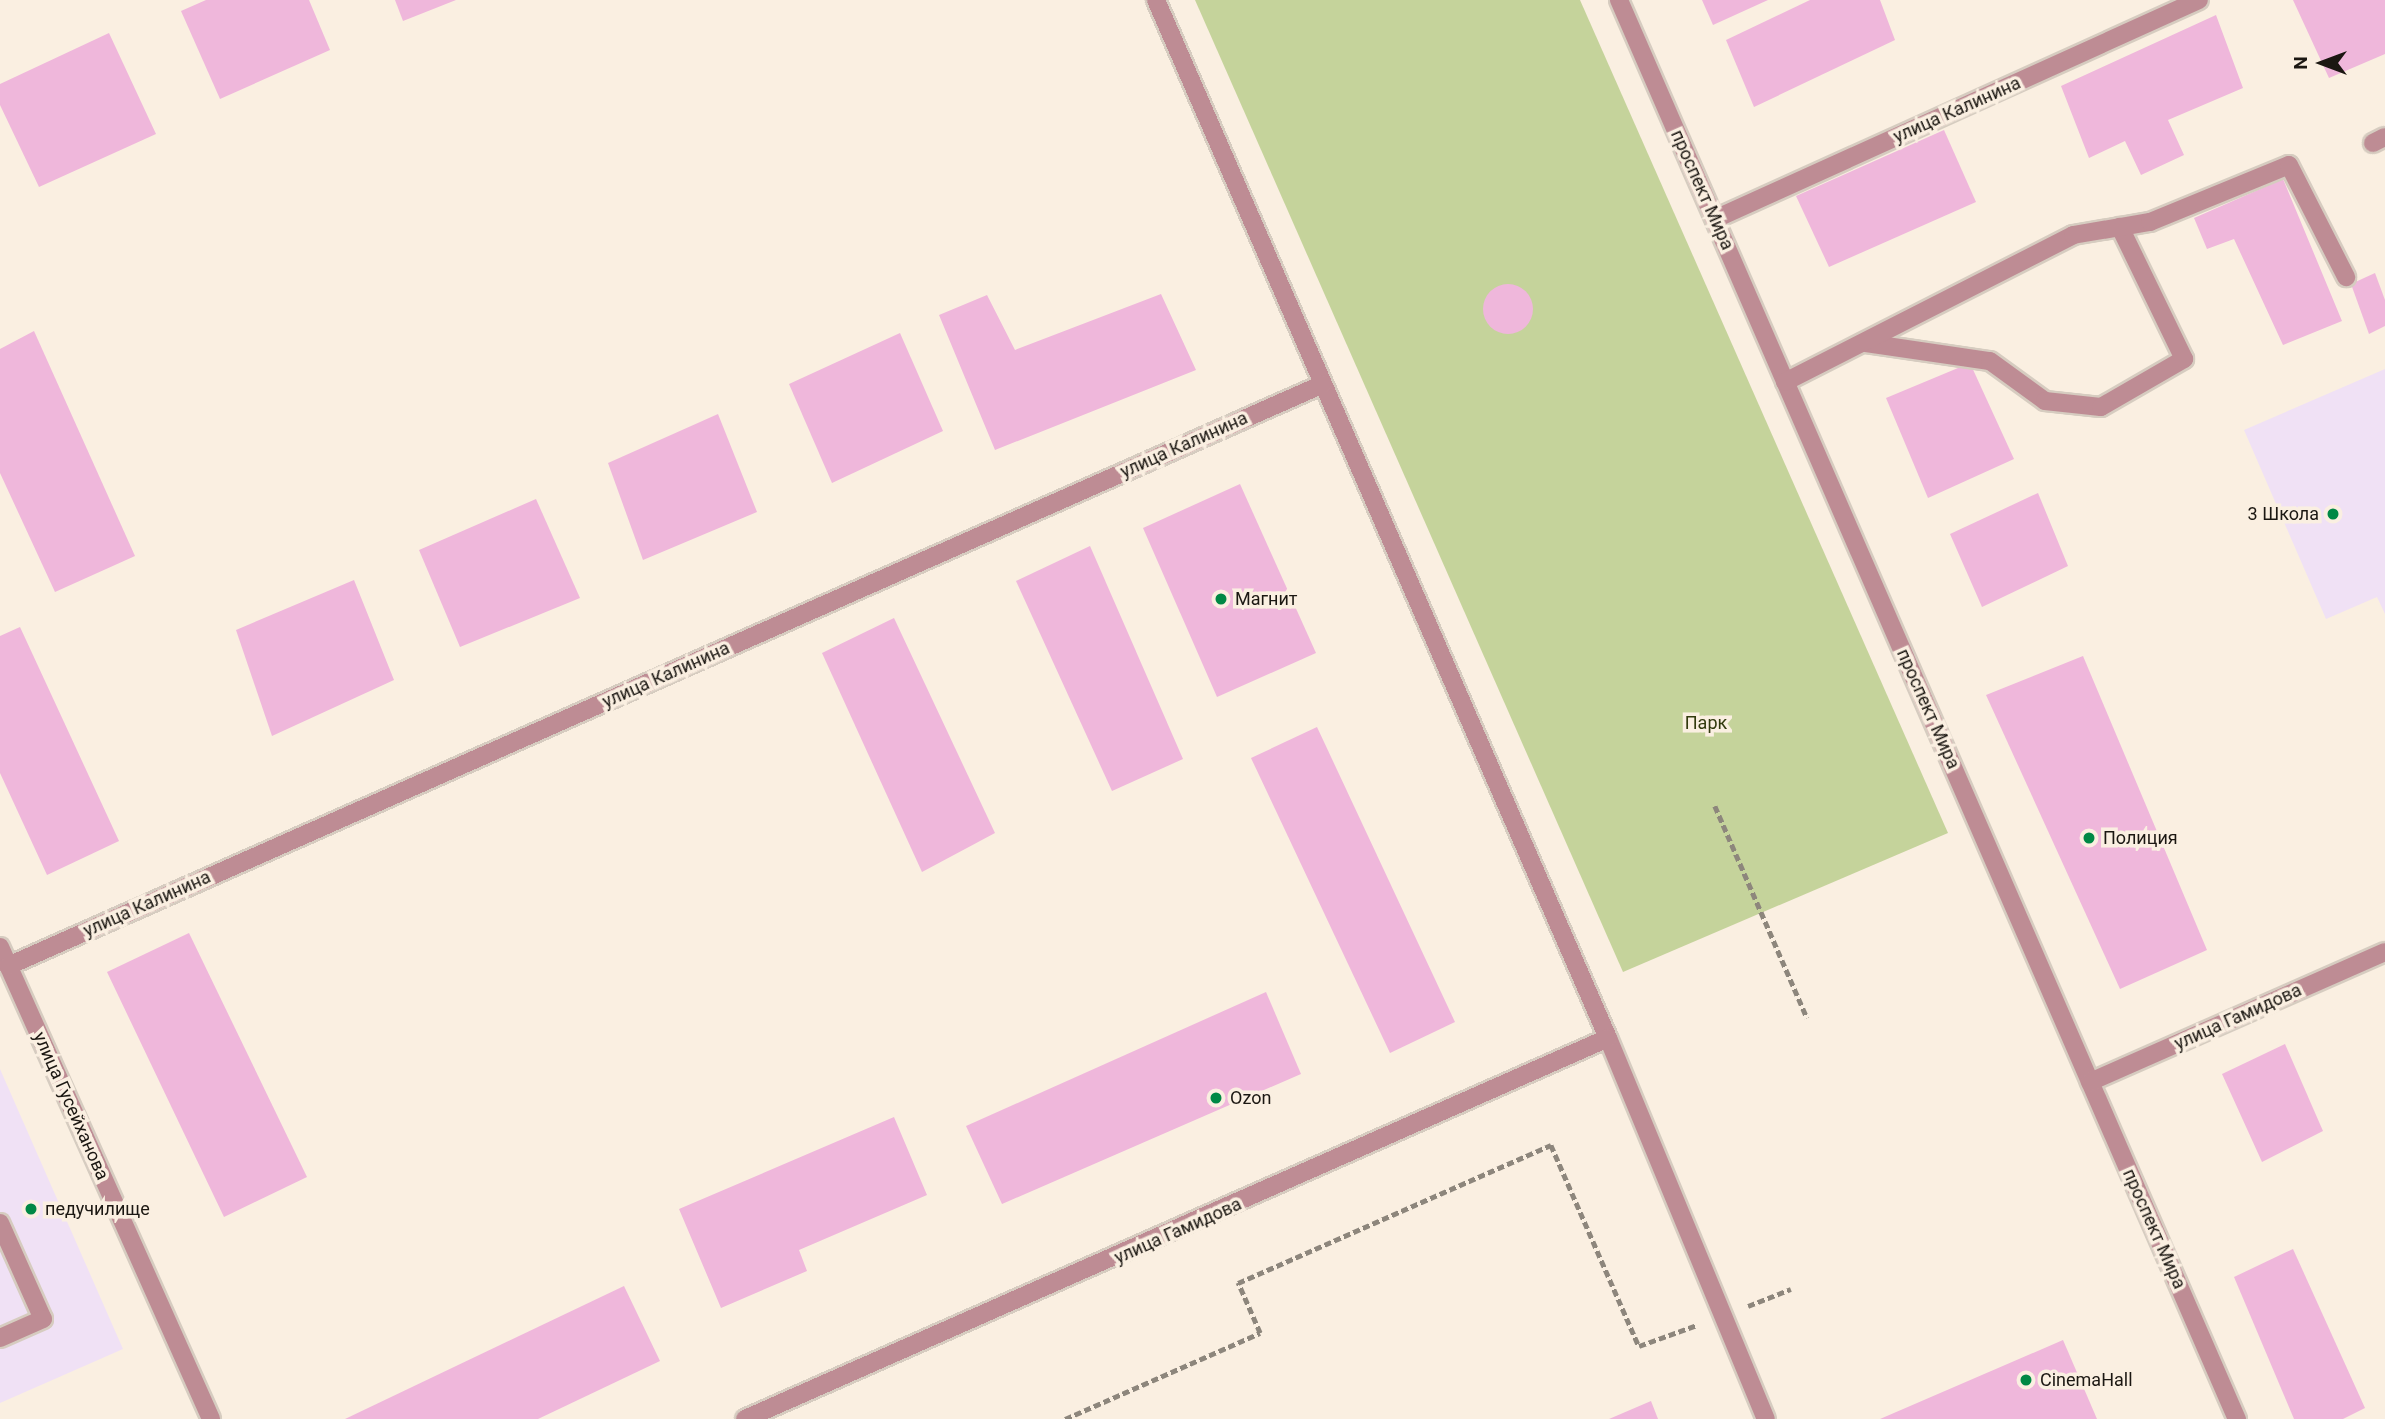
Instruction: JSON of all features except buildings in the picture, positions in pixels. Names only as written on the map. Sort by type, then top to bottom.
[{"type":"street","points":[[1156,0],[1608,1038],[1766,1419]]},
{"type":"street","name":"проспект Мира","points":[[1619,0],[2237,1419]]},
{"type":"street","name":"улица Калинина","points":[[1715,219],[2199,0]]},
{"type":"street","points":[[1785,382],[2073,235],[2150,222],[2289,165],[2346,277]]},
{"type":"street","points":[[1866,343],[1990,361],[2045,401],[2101,407],[2184,359],[2120,227]]},
{"type":"street","name":"улица Калинина","points":[[8,966],[1323,384]]},
{"type":"street","name":"улица Гусейханова","points":[[0,947],[211,1419]]},
{"type":"street","name":"улица Гамидова","points":[[2090,1082],[2385,952]]},
{"type":"street","name":"улица Гамидова","points":[[745,1419],[1608,1038]]},
{"type":"street","points":[[0,1223],[43,1319],[0,1338]]},
{"type":"path","points":[[1715,806],[1807,1018]]},
{"type":"path","points":[[1065,1419],[1260,1333],[1238,1283],[1551,1145],[1639,1346]]},
{"type":"shaded area","name":"3 Школа","points":[[2385,369],[2385,614],[2377,597],[2326,619],[2244,430]]},
{"type":"shaded area","name":"педучилище","points":[[0,1069],[123,1349],[0,1403]]},
{"type":"green space","name":"Парк","points":[[1195,0],[1580,0],[1948,833],[1623,972]]},
{"type":"place","name":"3 Школа","points":[[2333,514]]},
{"type":"place","name":"Магнит","points":[[1221,599]]},
{"type":"place","name":"Полиция","points":[[2089,838]]},
{"type":"place","name":"Ozon","points":[[1216,1098]]},
{"type":"place","name":"педучилище","points":[[31,1209]]},
{"type":"place","name":"CinemaHall","points":[[2026,1380]]}]
